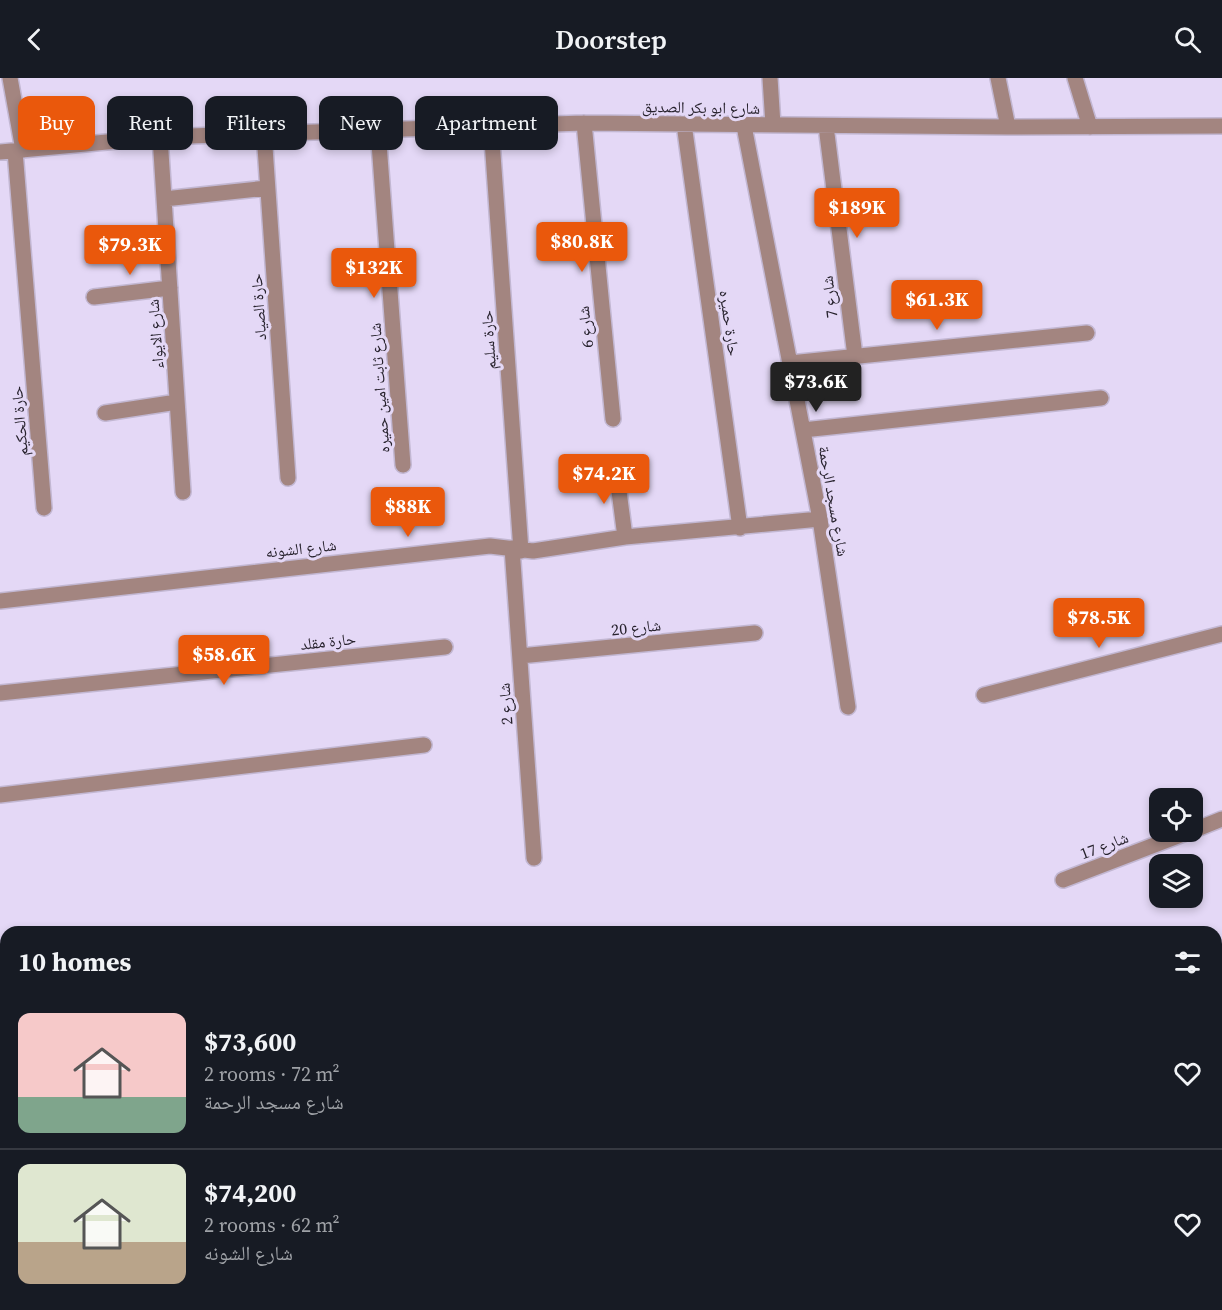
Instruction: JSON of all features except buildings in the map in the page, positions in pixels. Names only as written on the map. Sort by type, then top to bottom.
[{"type":"street","name":"حارة الحكيم","points":[[10,78],[13,151],[44,508]]},
{"type":"street","points":[[770,78],[773,125]]},
{"type":"street","points":[[998,78],[1008,127]]},
{"type":"street","points":[[1075,78],[1090,127]]},
{"type":"street","name":"شارع 6","points":[[584,123],[613,419]]},
{"type":"street","name":"شارع ابو بكر الصديق","points":[[558,124],[1222,126]]},
{"type":"street","name":"حارة حميره","points":[[684,124],[740,528]]},
{"type":"street","name":"شارع مسجد الرحمة","points":[[744,126],[820,519],[849,707]]},
{"type":"street","name":"شارع 7","points":[[826,126],[855,356]]},
{"type":"street","name":"شارع ابو بكر الصديق","points":[[13,151],[107,142]]},
{"type":"street","name":"شارع الايواء","points":[[161,150],[183,492]]},
{"type":"street","name":"حارة الصياد","points":[[265,150],[288,478]]},
{"type":"street","name":"شارع ثابت امين حميره","points":[[379,150],[403,465]]},
{"type":"street","name":"حارة سليم","points":[[492,150],[516,550]]},
{"type":"street","points":[[164,199],[267,188]]},
{"type":"street","points":[[94,297],[170,288]]},
{"type":"street","points":[[790,363],[1087,333]]},
{"type":"street","points":[[803,430],[1101,398]]},
{"type":"street","points":[[105,413],[177,402]]},
{"type":"street","points":[[616,468],[625,537]]},
{"type":"street","name":"شارع الشونه","points":[[0,601],[490,546],[533,551],[625,537],[820,519]]},
{"type":"street","name":"شارع 2","points":[[516,550],[520,656],[534,858]]},
{"type":"street","name":"شارع 20","points":[[520,656],[755,633]]},
{"type":"street","points":[[984,695],[1222,634]]},
{"type":"street","name":"حارة مقلد","points":[[0,693],[445,647]]},
{"type":"street","points":[[0,795],[424,745]]},
{"type":"street","name":"شارع 17","points":[[1203,827],[1222,819]]},
{"type":"street","name":"شارع 17","points":[[1063,880],[1163,842]]}]
